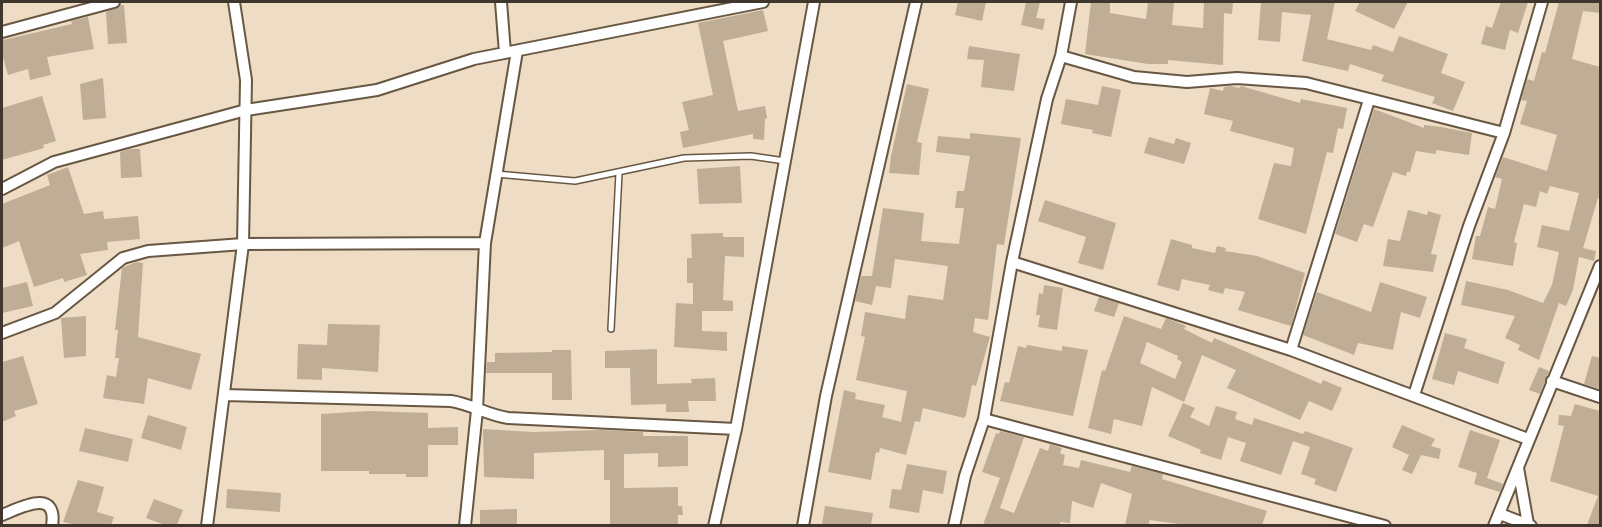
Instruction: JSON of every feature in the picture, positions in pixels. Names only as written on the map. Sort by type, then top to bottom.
[{"type":"street","points":[[2,32],[114,2]]},
{"type":"street","points":[[207,525],[243,244],[246,80],[234,2]]},
{"type":"street","points":[[501,2],[505,53]]},
{"type":"street","points":[[2,189],[54,162],[246,110],[377,90],[474,59],[763,2]]},
{"type":"street","points":[[714,525],[736,429],[814,2]]},
{"type":"street","points":[[803,525],[826,396],[916,2]]},
{"type":"street","points":[[954,525],[965,476],[984,419],[1012,262],[1047,99],[1061,56],[1071,2]]},
{"type":"street","points":[[1414,395],[1469,226],[1504,133],[1542,2]]},
{"type":"street","points":[[465,525],[477,410],[485,243],[517,51]]},
{"type":"street","points":[[1061,56],[1134,77],[1187,82],[1237,78],[1306,83],[1504,133]]},
{"type":"street","points":[[1292,351],[1369,100]]},
{"type":"street","points":[[2,333],[55,313],[123,258],[148,251],[243,244],[485,243]]},
{"type":"street","points":[[1012,262],[1292,351],[1528,439]]},
{"type":"street","points":[[1494,525],[1600,266]]},
{"type":"street","points":[[1552,381],[1600,397]]},
{"type":"street","points":[[224,395],[451,401],[465,403],[477,410],[508,418],[736,429]]},
{"type":"street","points":[[984,419],[1384,525]]},
{"type":"street","points":[[1518,466],[1530,525]]},
{"type":"street","points":[[2,515],[36,501],[46,504],[52,511],[52,525]]},
{"type":"street","points":[[1500,514],[1530,525]]},
{"type":"lane","points":[[496,174],[574,181],[695,157],[751,156],[785,161]]},
{"type":"lane","points":[[611,329],[619,173]]},
{"type":"building","points":[[958,2],[986,2],[982,21],[955,15]]},
{"type":"building","points":[[1026,2],[1040,2],[1036,18],[1045,19],[1043,30],[1021,25]]},
{"type":"building","points":[[1091,2],[1110,2],[1110,13],[1146,19],[1148,2],[1174,2],[1172,25],[1203,28],[1204,2],[1233,2],[1232,14],[1224,13],[1223,65],[1168,60],[1168,64],[1148,64],[1085,54]]},
{"type":"building","points":[[1261,2],[1335,2],[1327,39],[1371,50],[1373,45],[1393,52],[1399,36],[1448,54],[1441,73],[1465,82],[1453,111],[1432,103],[1435,97],[1381,81],[1384,75],[1350,64],[1348,71],[1302,61],[1311,15],[1282,12],[1280,42],[1258,40]]},
{"type":"building","points":[[1360,2],[1408,2],[1394,29],[1355,11]]},
{"type":"building","points":[[1501,2],[1528,2],[1518,33],[1510,30],[1505,50],[1481,44],[1486,26],[1492,28]]},
{"type":"building","points":[[1559,2],[1600,2],[1600,13],[1583,11],[1572,59],[1600,67],[1600,199],[1598,198],[1583,248],[1596,251],[1594,261],[1579,257],[1573,290],[1566,306],[1559,303],[1539,360],[1518,350],[1520,345],[1505,338],[1515,316],[1461,305],[1466,281],[1508,290],[1543,303],[1552,285],[1559,252],[1537,247],[1542,225],[1569,231],[1579,193],[1550,186],[1547,194],[1540,191],[1536,207],[1524,204],[1514,242],[1517,243],[1513,266],[1472,259],[1476,236],[1480,236],[1488,207],[1495,209],[1502,179],[1495,177],[1503,157],[1547,171],[1557,135],[1520,124],[1527,101],[1521,100],[1527,79],[1534,81],[1542,52],[1545,53]]},
{"type":"building","points":[[124,5],[127,43],[108,44],[106,12]]},
{"type":"building","points":[[763,10],[768,31],[723,41],[738,111],[765,106],[767,118],[765,119],[764,140],[753,139],[753,134],[683,148],[680,132],[689,130],[682,102],[713,95],[698,23]]},
{"type":"building","points":[[88,17],[94,49],[47,57],[51,75],[30,80],[28,69],[8,75],[2,54],[3,40],[72,24],[71,21]]},
{"type":"building","points":[[969,46],[1020,54],[1014,91],[981,87],[984,60],[967,59]]},
{"type":"building","points":[[103,78],[106,118],[83,120],[80,84]]},
{"type":"building","points":[[907,84],[929,89],[917,142],[922,143],[919,175],[889,173]]},
{"type":"building","points":[[1102,86],[1121,90],[1111,137],[1092,133],[1093,130],[1061,124],[1066,99],[1098,105]]},
{"type":"building","points":[[1241,86],[1300,103],[1301,99],[1347,108],[1343,129],[1338,128],[1333,153],[1327,152],[1306,234],[1258,219],[1274,163],[1291,166],[1294,148],[1230,131],[1233,121],[1204,114],[1210,88],[1223,91],[1224,87],[1239,88]]},
{"type":"building","points":[[42,96],[56,141],[43,145],[44,148],[2,160],[2,108]]},
{"type":"building","points":[[1374,109],[1424,128],[1424,125],[1472,133],[1469,155],[1436,150],[1436,154],[1416,151],[1410,172],[1407,172],[1406,176],[1393,172],[1373,227],[1364,224],[1357,242],[1335,234]]},
{"type":"building","points":[[970,133],[1021,138],[1004,245],[997,244],[988,320],[975,318],[973,332],[990,337],[976,386],[972,385],[966,415],[964,418],[923,408],[920,422],[915,421],[906,455],[880,448],[879,453],[876,452],[871,480],[828,472],[844,390],[856,393],[855,399],[885,405],[882,417],[901,422],[907,391],[856,380],[865,337],[861,336],[865,312],[905,319],[908,295],[943,300],[948,266],[895,259],[891,288],[876,286],[872,305],[855,301],[861,276],[872,276],[883,208],[924,213],[921,241],[959,244],[964,208],[955,208],[957,191],[964,191],[970,156],[936,152],[938,136],[970,139]]},
{"type":"building","points":[[1149,137],[1174,144],[1176,138],[1191,143],[1184,164],[1144,153]]},
{"type":"building","points":[[140,149],[142,177],[121,178],[120,152]]},
{"type":"building","points":[[740,166],[742,203],[699,204],[697,169]]},
{"type":"building","points":[[68,167],[84,214],[103,211],[104,219],[138,216],[140,239],[107,242],[108,250],[80,254],[87,275],[64,282],[63,278],[34,287],[19,241],[2,248],[2,204],[50,185],[47,175]]},
{"type":"building","points":[[1045,200],[1116,223],[1103,270],[1078,263],[1086,237],[1038,221]]},
{"type":"building","points":[[1408,210],[1427,215],[1428,211],[1441,215],[1431,254],[1437,255],[1433,272],[1383,266],[1388,239],[1400,241]]},
{"type":"building","points":[[723,233],[723,237],[744,237],[744,257],[725,256],[723,300],[733,301],[733,311],[702,311],[702,331],[727,332],[727,351],[674,347],[676,303],[693,304],[693,283],[687,283],[687,258],[692,258],[691,234]]},
{"type":"building","points":[[1171,239],[1192,245],[1192,248],[1215,253],[1217,246],[1226,248],[1225,251],[1257,256],[1305,273],[1291,326],[1238,310],[1245,292],[1225,288],[1223,294],[1208,290],[1210,285],[1182,279],[1179,291],[1157,285]]},
{"type":"building","points":[[136,262],[143,263],[138,337],[201,354],[191,390],[148,378],[144,404],[103,398],[107,375],[116,377],[119,358],[115,358],[118,330],[115,330],[122,268]]},
{"type":"building","points":[[27,282],[33,306],[2,313],[2,288]]},
{"type":"building","points":[[1380,282],[1427,297],[1420,318],[1401,312],[1393,350],[1358,343],[1354,355],[1303,335],[1317,292],[1371,312]]},
{"type":"building","points":[[1044,285],[1063,288],[1057,330],[1038,327],[1040,315],[1036,315],[1039,293],[1043,294]]},
{"type":"building","points":[[1099,297],[1119,303],[1114,317],[1094,311]]},
{"type":"building","points":[[86,316],[86,356],[64,358],[61,318]]},
{"type":"building","points":[[1124,316],[1161,329],[1166,318],[1186,326],[1184,329],[1212,343],[1214,338],[1321,384],[1323,380],[1342,388],[1332,411],[1309,401],[1300,420],[1227,388],[1236,370],[1202,355],[1184,402],[1152,387],[1142,426],[1114,419],[1111,434],[1088,428],[1102,370],[1105,371]],"holes":[[[1147,342],[1178,356],[1177,359],[1182,362],[1175,379],[1140,363]]]},
{"type":"building","points":[[328,324],[380,325],[378,372],[322,368],[322,380],[297,379],[298,344],[327,345]]},
{"type":"building","points":[[1445,333],[1467,339],[1464,348],[1505,362],[1498,384],[1458,371],[1454,385],[1432,379]]},
{"type":"building","points":[[1027,345],[1062,351],[1062,346],[1088,350],[1073,416],[1000,401],[1005,382],[1009,383],[1018,346],[1026,348]]},
{"type":"building","points":[[657,349],[657,384],[692,383],[691,379],[715,378],[716,401],[688,401],[689,412],[666,412],[666,404],[631,405],[630,368],[605,368],[605,351]]},
{"type":"building","points":[[552,350],[571,350],[572,400],[552,400],[552,373],[486,373],[487,362],[495,362],[495,353],[552,352]]},
{"type":"building","points":[[23,356],[38,404],[14,411],[16,416],[2,422],[2,362]]},
{"type":"building","points":[[1592,356],[1600,358],[1600,389],[1584,384]]},
{"type":"building","points":[[1539,367],[1549,371],[1540,394],[1529,390]]},
{"type":"building","points":[[1183,403],[1195,408],[1190,417],[1209,426],[1216,406],[1237,412],[1235,419],[1252,425],[1254,418],[1303,434],[1305,431],[1353,448],[1336,492],[1314,484],[1316,479],[1301,474],[1310,447],[1293,441],[1281,475],[1240,461],[1246,443],[1228,437],[1221,460],[1200,453],[1201,450],[1168,436]]},
{"type":"building","points":[[1575,404],[1600,411],[1600,525],[1587,525],[1598,496],[1550,481],[1564,426],[1558,425],[1559,415],[1571,416]]},
{"type":"building","points":[[369,411],[428,413],[428,428],[458,427],[458,445],[428,445],[428,477],[406,477],[406,474],[369,474],[369,471],[321,471],[321,414]]},
{"type":"building","points":[[148,415],[187,427],[181,450],[141,438]]},
{"type":"building","points":[[1402,425],[1435,439],[1431,446],[1441,449],[1439,459],[1421,455],[1412,474],[1402,470],[1409,455],[1392,447]]},
{"type":"building","points":[[85,428],[133,439],[128,462],[79,451]]},
{"type":"building","points":[[483,429],[533,432],[603,430],[643,432],[643,436],[688,436],[688,466],[658,467],[658,453],[624,454],[624,488],[678,487],[678,506],[682,506],[683,515],[678,515],[678,525],[610,525],[610,480],[604,480],[604,450],[534,453],[534,479],[484,477]]},
{"type":"building","points":[[1470,430],[1500,440],[1487,478],[1503,484],[1500,492],[1474,484],[1477,473],[1458,467]]},
{"type":"building","points":[[1000,431],[1024,437],[1000,508],[1014,513],[1040,448],[1048,451],[1050,444],[1062,448],[1060,453],[1065,455],[1063,465],[1079,468],[1081,460],[1130,472],[1132,466],[1163,474],[1162,479],[1267,511],[1262,525],[1186,525],[1150,520],[1148,525],[1125,525],[1132,494],[1101,483],[1093,508],[1072,501],[1070,523],[983,525],[1000,478],[982,472],[996,433],[999,434]]},
{"type":"building","points":[[907,464],[947,471],[943,494],[923,490],[919,513],[889,508],[892,489],[901,490]]},
{"type":"building","points":[[78,480],[104,487],[97,512],[114,517],[111,525],[76,525],[63,522]]},
{"type":"building","points":[[227,489],[281,493],[280,512],[226,508]]},
{"type":"building","points":[[154,499],[183,510],[177,525],[165,525],[146,518]]},
{"type":"building","points":[[825,506],[873,513],[871,525],[822,525]]},
{"type":"building","points":[[517,509],[517,525],[480,525],[480,510]]}]
